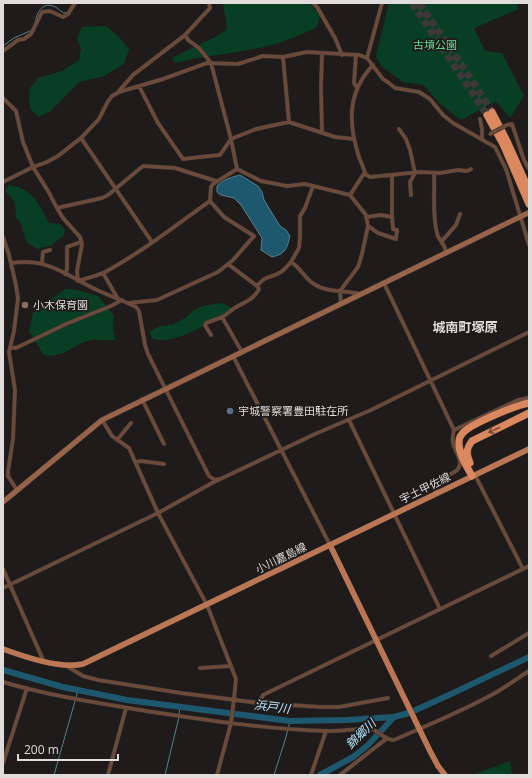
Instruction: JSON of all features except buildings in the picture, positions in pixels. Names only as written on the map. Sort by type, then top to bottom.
[{"type":"highway","points":[[529,190],[506,139],[490,113],[529,204]]},
{"type":"highway","points":[[474,476],[459,447],[459,438],[462,434],[469,428],[510,408],[529,403]]},
{"type":"highway","points":[[474,476],[467,453],[469,445],[472,441],[529,413]]},
{"type":"main road","name":"宇土甲佐線","points":[[330,545],[529,449]]},
{"type":"main road","name":"小川嘉島線","points":[[3,649],[44,662],[73,666],[83,664],[330,545]]},
{"type":"main road","points":[[330,545],[438,766],[445,775]]},
{"type":"street","points":[[3,51],[18,40],[24,39],[31,34],[42,12],[50,11],[63,17],[68,14],[75,3]]},
{"type":"street","points":[[3,182],[58,156],[81,138],[99,119],[112,96],[118,92],[133,75],[185,35],[210,8],[209,3]]},
{"type":"street","points":[[313,3],[332,32],[342,55]]},
{"type":"street","points":[[368,58],[382,3]]},
{"type":"street","points":[[185,35],[188,40],[199,48],[211,63],[231,139],[237,169]]},
{"type":"street","points":[[118,92],[163,79],[202,64],[238,64],[263,56],[283,57],[307,52],[356,55],[368,58],[383,79],[395,88],[419,92],[430,99],[443,115],[453,123],[482,138],[495,147],[506,169],[529,245]]},
{"type":"street","points":[[322,53],[322,132]]},
{"type":"street","points":[[356,55],[354,83],[357,88]]},
{"type":"street","points":[[283,57],[289,122]]},
{"type":"street","points":[[373,65],[357,88],[351,116],[354,139],[365,174],[370,176],[392,175],[467,171],[471,169]]},
{"type":"street","points":[[139,86],[158,123],[183,159],[200,156],[220,156],[231,139],[256,129],[289,122],[335,137],[354,139]]},
{"type":"street","points":[[3,98],[16,111],[23,142],[33,167],[48,190],[63,218],[80,237],[81,242],[77,272],[78,281]]},
{"type":"street","points":[[480,119],[482,138]]},
{"type":"street","points":[[482,138],[507,125],[512,124],[524,160],[529,169]]},
{"type":"street","points":[[399,129],[406,139],[415,173],[410,182],[412,195]]},
{"type":"street","points":[[81,138],[152,242]]},
{"type":"street","points":[[524,160],[529,160]]},
{"type":"street","points":[[57,208],[102,198],[143,166],[175,168],[216,181]]},
{"type":"street","points":[[128,303],[157,300],[203,280],[218,272],[244,249],[247,243],[254,236],[224,217],[210,201],[211,186],[216,181],[237,169]]},
{"type":"street","points":[[237,169],[261,181],[287,186],[306,184],[350,195],[366,216],[368,226],[358,267],[340,291],[340,304]]},
{"type":"street","points":[[350,195],[365,172]]},
{"type":"street","points":[[434,173],[437,235],[445,246],[446,253]]},
{"type":"street","points":[[368,226],[378,233],[396,239],[397,230],[393,229],[392,217],[392,175]]},
{"type":"street","points":[[257,286],[266,277],[278,274],[282,271],[291,262],[299,248],[300,216],[306,208],[312,186]]},
{"type":"street","points":[[78,281],[103,273],[152,242],[210,201]]},
{"type":"street","points":[[3,502],[102,420],[528,213]]},
{"type":"street","points":[[442,241],[456,225],[460,214]]},
{"type":"street","points":[[366,216],[381,215],[392,217]]},
{"type":"street","points":[[3,238],[11,263],[18,298],[14,330],[9,352],[15,390],[13,439],[8,471],[8,476],[17,490]]},
{"type":"street","points":[[65,274],[67,269],[67,247],[81,242]]},
{"type":"street","points":[[42,263],[43,252],[50,250]]},
{"type":"street","points":[[11,263],[25,261],[42,263],[136,307],[139,311],[147,349],[209,476],[215,480],[221,479]]},
{"type":"street","points":[[291,262],[298,266],[313,284],[326,289],[350,291],[361,295]]},
{"type":"street","points":[[211,334],[205,325],[206,323],[222,317],[234,308],[249,300],[260,289],[228,264]]},
{"type":"street","points":[[103,273],[120,300]]},
{"type":"street","points":[[384,282],[432,380],[454,430],[453,443],[460,466],[458,470],[438,478],[434,482],[434,488],[437,493]]},
{"type":"street","points":[[10,347],[16,348],[120,300]]},
{"type":"street","points":[[222,317],[242,352]]},
{"type":"street","points":[[3,588],[158,512],[221,479],[314,434],[350,420],[529,332]]},
{"type":"street","points":[[3,354],[9,352]]},
{"type":"street","points":[[233,356],[330,545]]},
{"type":"street","points":[[454,430],[518,400],[529,398]]},
{"type":"street","points":[[142,400],[164,444]]},
{"type":"street","points":[[102,420],[112,436],[129,448],[158,512],[207,605],[236,679],[231,723],[217,775]]},
{"type":"street","points":[[350,420],[440,609]]},
{"type":"street","points":[[118,440],[131,423]]},
{"type":"street","points":[[135,462],[141,461],[164,464]]},
{"type":"street","points":[[3,474],[8,471]]},
{"type":"street","points":[[474,476],[523,569]]},
{"type":"street","points":[[259,703],[263,695],[267,692],[529,566]]},
{"type":"street","points":[[3,569],[44,662]]},
{"type":"street","points":[[491,656],[529,633]]},
{"type":"street","points":[[63,664],[83,676],[98,680],[259,703],[327,707],[388,698]]},
{"type":"street","points":[[200,668],[231,666]]},
{"type":"street","points":[[3,682],[65,698],[179,716],[283,729],[326,731],[372,729],[385,738],[394,740],[496,692],[529,671]]},
{"type":"street","points":[[3,763],[27,688]]},
{"type":"street","points":[[108,775],[126,708]]},
{"type":"street","points":[[312,775],[326,731]]},
{"type":"street","points":[[340,775],[385,738]]},
{"type":"green space","points":[[223,3],[309,3],[320,16],[317,27],[284,41],[239,52],[175,63],[172,58],[217,36],[227,29]]},
{"type":"green space","name":"古墳公園","points":[[389,3],[517,3],[519,9],[474,28],[485,51],[502,53],[524,96],[510,118],[496,101],[461,120],[439,103],[424,85],[403,82],[381,66],[376,56]]},
{"type":"green space","points":[[106,26],[118,36],[129,49],[124,64],[104,76],[79,82],[51,111],[38,117],[30,108],[30,88],[38,78],[62,71],[79,60],[81,49],[77,39],[82,27]]},
{"type":"green space","points":[[8,185],[23,189],[29,193],[42,209],[49,223],[60,224],[65,230],[64,235],[52,245],[38,249],[27,243],[21,224],[16,217],[15,204],[5,191]]},
{"type":"green space","points":[[65,289],[77,290],[98,296],[114,316],[113,331],[116,340],[90,340],[61,354],[50,356],[44,355],[29,331],[33,313]]},
{"type":"green space","points":[[220,303],[233,309],[194,331],[173,339],[163,340],[153,339],[149,332],[160,326],[172,325],[185,318],[194,310],[203,306]]},
{"type":"green space","points":[[510,761],[512,775],[472,775],[475,774]]},
{"type":"water","points":[[240,175],[258,186],[262,192],[264,200],[280,226],[286,230],[290,236],[287,247],[277,256],[272,257],[261,250],[262,238],[241,205],[234,198],[221,195],[217,192],[217,186],[219,184],[227,179]]},
{"type":"waterway","points":[[35,23],[38,13],[43,7],[49,5],[64,13],[68,12]]},
{"type":"waterway","points":[[3,46],[14,38],[30,31]]},
{"type":"waterway","name":"浜戸川","points":[[3,670],[63,687],[127,700],[290,721],[347,720],[394,717],[409,713],[529,657]]},
{"type":"waterway","points":[[76,698],[78,690]]},
{"type":"waterway","points":[[54,775],[75,701]]},
{"type":"waterway","name":"浜戸川","points":[[179,714],[180,707]]},
{"type":"waterway","points":[[165,775],[179,717]]},
{"type":"waterway","name":"錦郷川","points":[[320,775],[353,757],[368,745],[394,717]]},
{"type":"waterway","points":[[274,775],[290,721]]},
{"type":"tunnel","points":[[412,3],[487,115]]},
{"type":"tunnel","points":[[419,3],[492,112]]},
{"type":"place","name":"小木保育園","points":[[25,305]]},
{"type":"place","name":"宇城警察署豊田駐在所","points":[[230,411]]},
{"type":"district","name":"城南町塚原","points":[[465,327]]}]
